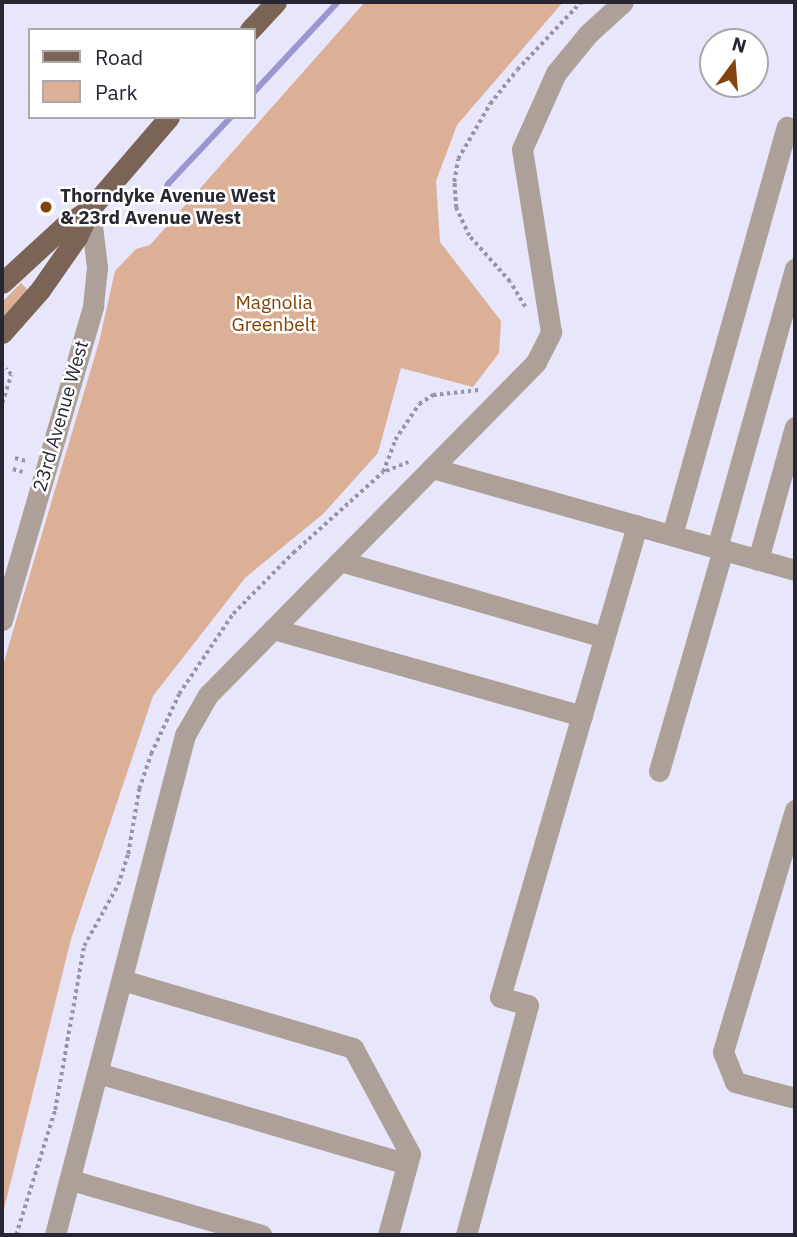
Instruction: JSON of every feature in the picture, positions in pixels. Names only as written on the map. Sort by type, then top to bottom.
[{"type":"main road","points":[[252,28],[276,2]]},
{"type":"main road","points":[[2,283],[64,226],[90,209],[167,119]]},
{"type":"main road","points":[[2,333],[33,299],[78,237],[90,209]]},
{"type":"street","points":[[55,1235],[185,736],[208,695],[536,362],[551,332],[522,149],[556,73],[588,34],[623,2]]},
{"type":"street","points":[[671,535],[787,127],[795,130]]},
{"type":"street","name":"23rd Avenue West","points":[[2,620],[93,306],[97,267],[90,209]]},
{"type":"street","points":[[659,771],[795,269]]},
{"type":"street","points":[[758,560],[795,427]]},
{"type":"street","points":[[432,468],[795,570]]},
{"type":"street","points":[[466,1235],[528,1005],[500,997],[637,525]]},
{"type":"street","points":[[340,561],[604,637]]},
{"type":"street","points":[[273,629],[582,716]]},
{"type":"street","points":[[795,810],[723,1052],[735,1082],[795,1098]]},
{"type":"street","points":[[122,980],[352,1048],[410,1154],[388,1235]]},
{"type":"street","points":[[98,1073],[407,1164]]},
{"type":"street","points":[[71,1180],[261,1235]]},
{"type":"path","points":[[2,403],[11,375],[6,369]]},
{"type":"path","points":[[2,387],[8,388]]},
{"type":"path","points":[[15,458],[28,461]]},
{"type":"path","points":[[13,469],[25,473]]},
{"type":"green space","name":"Magnolia Greenbelt","points":[[365,2],[563,2],[457,125],[436,181],[440,242],[501,321],[499,353],[473,387],[401,368],[378,453],[323,514],[245,578],[153,696],[71,939],[2,1217],[2,668],[99,342],[115,271],[136,249],[150,245]]},
{"type":"green space","points":[[21,283],[28,290],[2,322],[2,302]]},
{"type":"waterway","points":[[256,90],[338,2]]},
{"type":"waterway","points":[[163,196],[168,184],[229,119]]},
{"type":"place","name":"Thorndyke Avenue West & 23rd Avenue West","points":[[46,207]]}]
